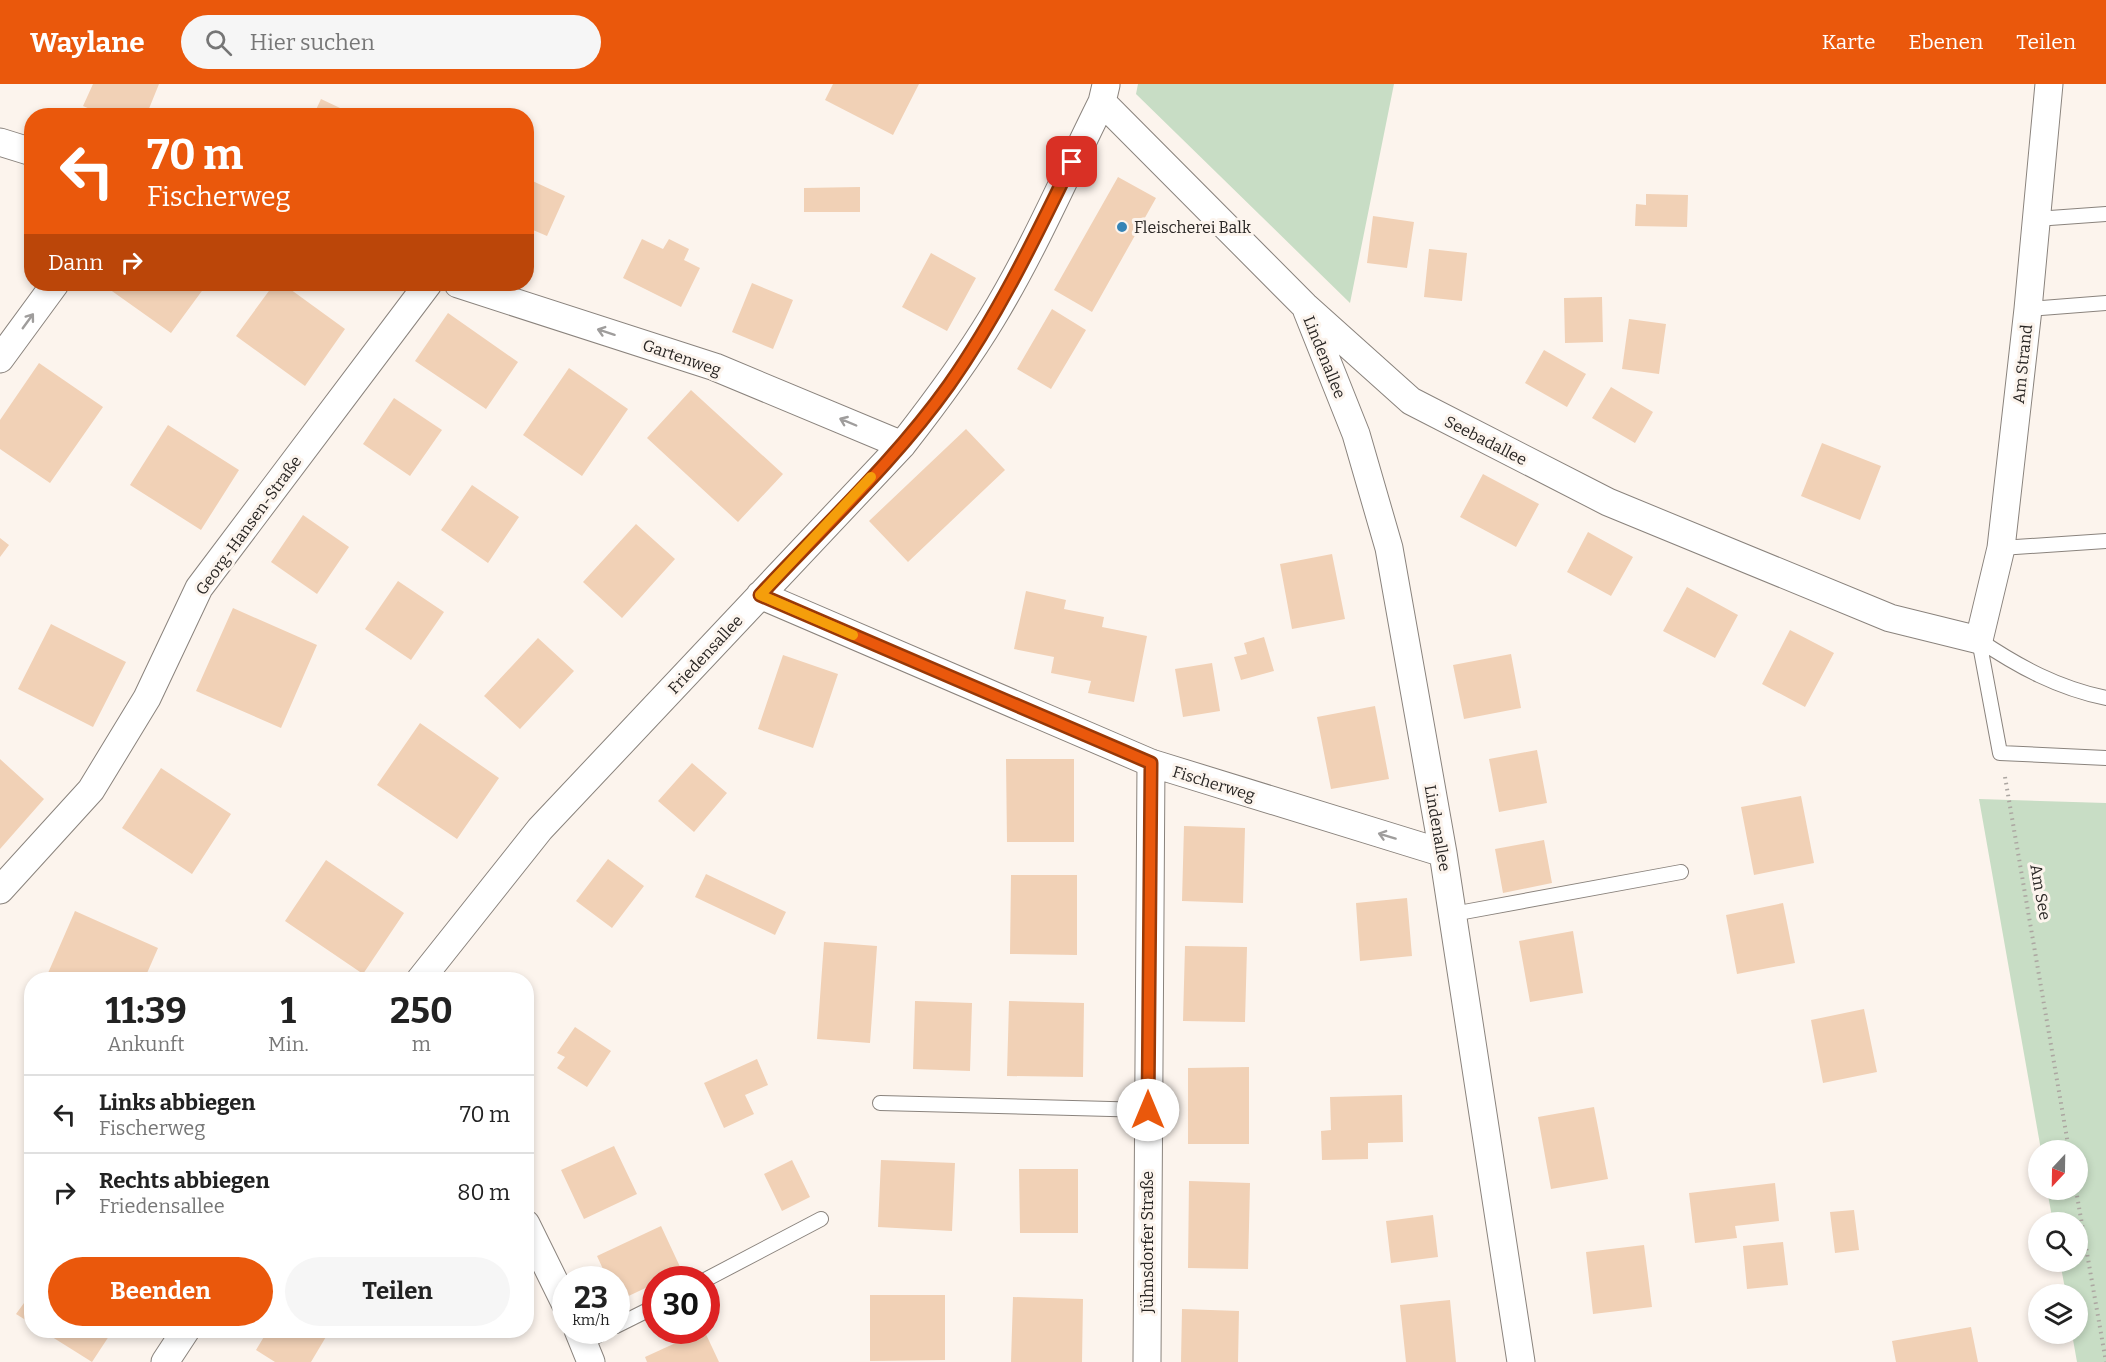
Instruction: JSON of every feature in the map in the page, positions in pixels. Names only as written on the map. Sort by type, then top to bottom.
[{"type":"street","name":"Am Strand","points":[[1979,640],[2001,548],[2028,309],[2049,84]]},
{"type":"street","name":"Seebadallee","points":[[1104,93],[1305,306],[1411,401],[1608,502],[1890,618],[1979,640]]},
{"type":"street","name":"Friedensallee","points":[[426,972],[540,829],[902,445],[948,385],[993,317],[1104,93]]},
{"type":"street","points":[[0,142],[24,150]]},
{"type":"street","points":[[0,359],[50,291]]},
{"type":"street","name":"Georg-Hansen-Straße","points":[[0,890],[91,790],[147,698],[199,588],[423,291]]},
{"type":"street","name":"Gartenweg","points":[[480,291],[715,367],[902,445]]},
{"type":"street","name":"Lindenallee","points":[[1305,306],[1356,434],[1389,548],[1453,914],[1521,1362]]},
{"type":"street","name":"Fischerweg","points":[[760,595],[1151,763],[1443,853]]},
{"type":"street","name":"Jühnsdorfer Straße","points":[[1147,1362],[1151,763]]},
{"type":"street","points":[[534,1240],[552,1277]]},
{"type":"street","points":[[165,1362],[181,1338]]},
{"type":"lane","points":[[2037,219],[2106,214]]},
{"type":"lane","points":[[2028,309],[2106,303]]},
{"type":"lane","points":[[2001,548],[2106,541]]},
{"type":"lane","points":[[1979,640],[2022,669],[2074,692],[2106,698]]},
{"type":"lane","points":[[1979,640],[2000,753],[2106,758]]},
{"type":"lane","points":[[1453,914],[1681,872]]},
{"type":"lane","points":[[880,1103],[1148,1110]]},
{"type":"lane","points":[[720,1272],[822,1219]]},
{"type":"path","name":"Am See","points":[[2000,753],[2067,1140]]},
{"type":"path","points":[[2078,1200],[2106,1362]]},
{"type":"green space","points":[[1138,84],[1394,84],[1350,303],[1136,94]]},
{"type":"green space","points":[[1979,799],[2106,803],[2106,1362],[2077,1362],[2074,1344],[2088,1344],[2088,1284],[2064,1284],[2062,1272],[2088,1272],[2088,1212],[2051,1212],[2049,1200],[2088,1200],[2088,1140],[2039,1140]]},
{"type":"building","points":[[93,84],[159,84],[149,108],[88,108],[83,106]]},
{"type":"building","points":[[833,84],[919,84],[893,135],[825,100]]},
{"type":"building","points":[[321,99],[340,108],[317,108]]},
{"type":"building","points":[[1118,177],[1156,198],[1092,312],[1054,290]]},
{"type":"building","points":[[534,182],[565,196],[547,236],[534,230]]},
{"type":"building","points":[[860,187],[860,212],[804,212],[804,188]]},
{"type":"building","points":[[1646,194],[1688,195],[1687,227],[1635,226],[1636,204],[1646,205]]},
{"type":"building","points":[[1373,216],[1414,222],[1407,268],[1367,263]]},
{"type":"building","points":[[642,239],[663,249],[669,239],[689,249],[684,260],[700,268],[681,307],[623,278]]},
{"type":"building","points":[[1429,249],[1467,253],[1462,301],[1424,297]]},
{"type":"building","points":[[931,253],[976,278],[947,331],[902,307]]},
{"type":"building","points":[[752,283],[793,300],[773,349],[732,332]]},
{"type":"building","points":[[112,291],[202,291],[171,333]]},
{"type":"building","points":[[269,291],[293,291],[345,329],[305,386],[236,336]]},
{"type":"building","points":[[1602,297],[1603,342],[1565,343],[1564,298]]},
{"type":"building","points":[[1052,309],[1086,330],[1051,389],[1017,369]]},
{"type":"building","points":[[448,313],[518,362],[486,409],[415,361]]},
{"type":"building","points":[[1629,319],[1666,324],[1659,374],[1622,369]]},
{"type":"building","points":[[1544,350],[1586,374],[1567,407],[1525,383]]},
{"type":"building","points":[[39,363],[103,407],[50,483],[0,449],[0,420]]},
{"type":"building","points":[[569,368],[628,409],[582,476],[523,435]]},
{"type":"building","points":[[1611,387],[1653,412],[1635,443],[1592,418]]},
{"type":"building","points":[[691,390],[783,474],[738,522],[647,438]]},
{"type":"building","points":[[394,398],[442,430],[410,476],[363,444]]},
{"type":"building","points":[[168,425],[239,470],[201,530],[130,485]]},
{"type":"building","points":[[966,429],[1005,470],[908,562],[869,521]]},
{"type":"building","points":[[1822,443],[1881,466],[1860,520],[1801,496]]},
{"type":"building","points":[[1483,474],[1539,504],[1516,547],[1460,517]]},
{"type":"building","points":[[472,485],[519,517],[488,563],[441,530]]},
{"type":"building","points":[[303,515],[349,547],[317,594],[271,562]]},
{"type":"building","points":[[636,524],[675,559],[622,618],[583,582]]},
{"type":"building","points":[[1588,532],[1633,557],[1611,596],[1567,572]]},
{"type":"building","points":[[0,538],[9,545],[0,557]]},
{"type":"building","points":[[1332,554],[1345,619],[1292,629],[1280,564]]},
{"type":"building","points":[[398,581],[444,612],[411,660],[365,629]]},
{"type":"building","points":[[1687,587],[1738,615],[1715,658],[1663,631]]},
{"type":"building","points":[[1026,591],[1066,600],[1064,609],[1104,617],[1102,627],[1147,636],[1134,702],[1088,693],[1091,681],[1051,673],[1054,657],[1014,649]]},
{"type":"building","points":[[233,608],[317,645],[281,728],[196,691]]},
{"type":"building","points":[[51,624],[126,662],[93,727],[18,689]]},
{"type":"building","points":[[1790,630],[1834,653],[1805,707],[1762,684]]},
{"type":"building","points":[[1264,637],[1274,671],[1241,680],[1234,657],[1247,654],[1244,643]]},
{"type":"building","points":[[538,638],[574,671],[520,729],[484,696]]},
{"type":"building","points":[[1511,654],[1521,708],[1464,719],[1453,665]]},
{"type":"building","points":[[783,655],[838,674],[813,748],[758,729]]},
{"type":"building","points":[[1212,663],[1220,711],[1183,717],[1175,669]]},
{"type":"building","points":[[1375,706],[1389,779],[1331,789],[1317,717]]},
{"type":"building","points":[[420,723],[499,778],[457,839],[377,785]]},
{"type":"building","points":[[1537,750],[1547,803],[1499,812],[1489,759]]},
{"type":"building","points":[[0,759],[44,799],[0,849]]},
{"type":"building","points":[[1006,759],[1074,759],[1074,842],[1007,842]]},
{"type":"building","points":[[692,763],[727,793],[694,832],[658,801]]},
{"type":"building","points":[[161,768],[231,814],[192,874],[122,828]]},
{"type":"building","points":[[1801,796],[1814,863],[1754,875],[1741,807]]},
{"type":"building","points":[[1184,826],[1245,828],[1243,903],[1182,901]]},
{"type":"building","points":[[1544,840],[1552,883],[1503,893],[1495,849]]},
{"type":"building","points":[[608,859],[644,886],[612,928],[576,901]]},
{"type":"building","points":[[326,860],[404,913],[364,972],[360,972],[285,921]]},
{"type":"building","points":[[706,874],[786,912],[775,935],[695,897]]},
{"type":"building","points":[[1011,875],[1077,875],[1077,955],[1010,954]]},
{"type":"building","points":[[1407,898],[1412,956],[1360,961],[1356,903]]},
{"type":"building","points":[[1783,903],[1795,963],[1737,974],[1726,915]]},
{"type":"building","points":[[75,911],[158,948],[148,972],[48,972]]},
{"type":"building","points":[[1573,931],[1583,993],[1530,1002],[1519,941]]},
{"type":"building","points":[[824,942],[877,946],[870,1043],[817,1039]]},
{"type":"building","points":[[1185,946],[1247,947],[1245,1022],[1183,1021]]},
{"type":"building","points":[[915,1001],[972,1003],[970,1071],[913,1069]]},
{"type":"building","points":[[1009,1001],[1084,1003],[1083,1077],[1007,1076]]},
{"type":"building","points":[[1864,1009],[1877,1072],[1823,1083],[1811,1020]]},
{"type":"building","points":[[575,1027],[611,1051],[587,1087],[557,1068],[565,1057],[557,1053]]},
{"type":"building","points":[[757,1059],[768,1085],[745,1095],[754,1114],[724,1128],[704,1083]]},
{"type":"building","points":[[1249,1067],[1249,1144],[1188,1144],[1188,1068]]},
{"type":"building","points":[[1402,1095],[1403,1142],[1368,1143],[1368,1159],[1322,1160],[1321,1131],[1331,1130],[1330,1097]]},
{"type":"building","points":[[1594,1107],[1608,1179],[1551,1189],[1538,1117]]},
{"type":"building","points":[[614,1146],[637,1194],[584,1219],[561,1170]]},
{"type":"building","points":[[792,1160],[810,1197],[782,1211],[764,1174]]},
{"type":"building","points":[[881,1160],[955,1163],[952,1231],[878,1227]]},
{"type":"building","points":[[1019,1169],[1078,1169],[1078,1233],[1020,1233]]},
{"type":"building","points":[[1189,1181],[1250,1183],[1248,1269],[1188,1268]]},
{"type":"building","points":[[1775,1183],[1779,1221],[1735,1226],[1737,1238],[1695,1243],[1689,1193]]},
{"type":"building","points":[[1854,1210],[1859,1250],[1835,1253],[1830,1212]]},
{"type":"building","points":[[1433,1215],[1438,1257],[1391,1263],[1386,1221]]},
{"type":"building","points":[[661,1226],[680,1266],[642,1266],[642,1290],[630,1295],[630,1266],[602,1266],[597,1256]]},
{"type":"building","points":[[1783,1242],[1788,1285],[1747,1289],[1743,1246]]},
{"type":"building","points":[[1644,1245],[1652,1307],[1593,1314],[1586,1252]]},
{"type":"building","points":[[870,1295],[945,1295],[945,1360],[870,1361]]},
{"type":"building","points":[[1013,1297],[1083,1299],[1082,1362],[1011,1362]]},
{"type":"building","points":[[1450,1300],[1456,1362],[1406,1362],[1400,1305]]},
{"type":"building","points":[[24,1303],[24,1319],[16,1314]]},
{"type":"building","points":[[1182,1309],[1239,1311],[1238,1362],[1181,1362]]},
{"type":"building","points":[[1971,1327],[1978,1362],[1896,1362],[1892,1341]]},
{"type":"building","points":[[54,1338],[108,1338],[92,1362]]},
{"type":"building","points":[[263,1338],[325,1338],[311,1362],[275,1362],[256,1350]]},
{"type":"building","points":[[673,1344],[711,1344],[719,1362],[647,1362],[645,1357]]},
{"type":"slow traffic","points":[[853,635],[760,595],[871,477]]},
{"type":"place","name":"Fleischerei Balk","points":[[1122,227]]},
{"type":"route","points":[[1072,162],[993,317],[948,385],[902,445],[760,595],[1151,763],[1148,1110]]}]
